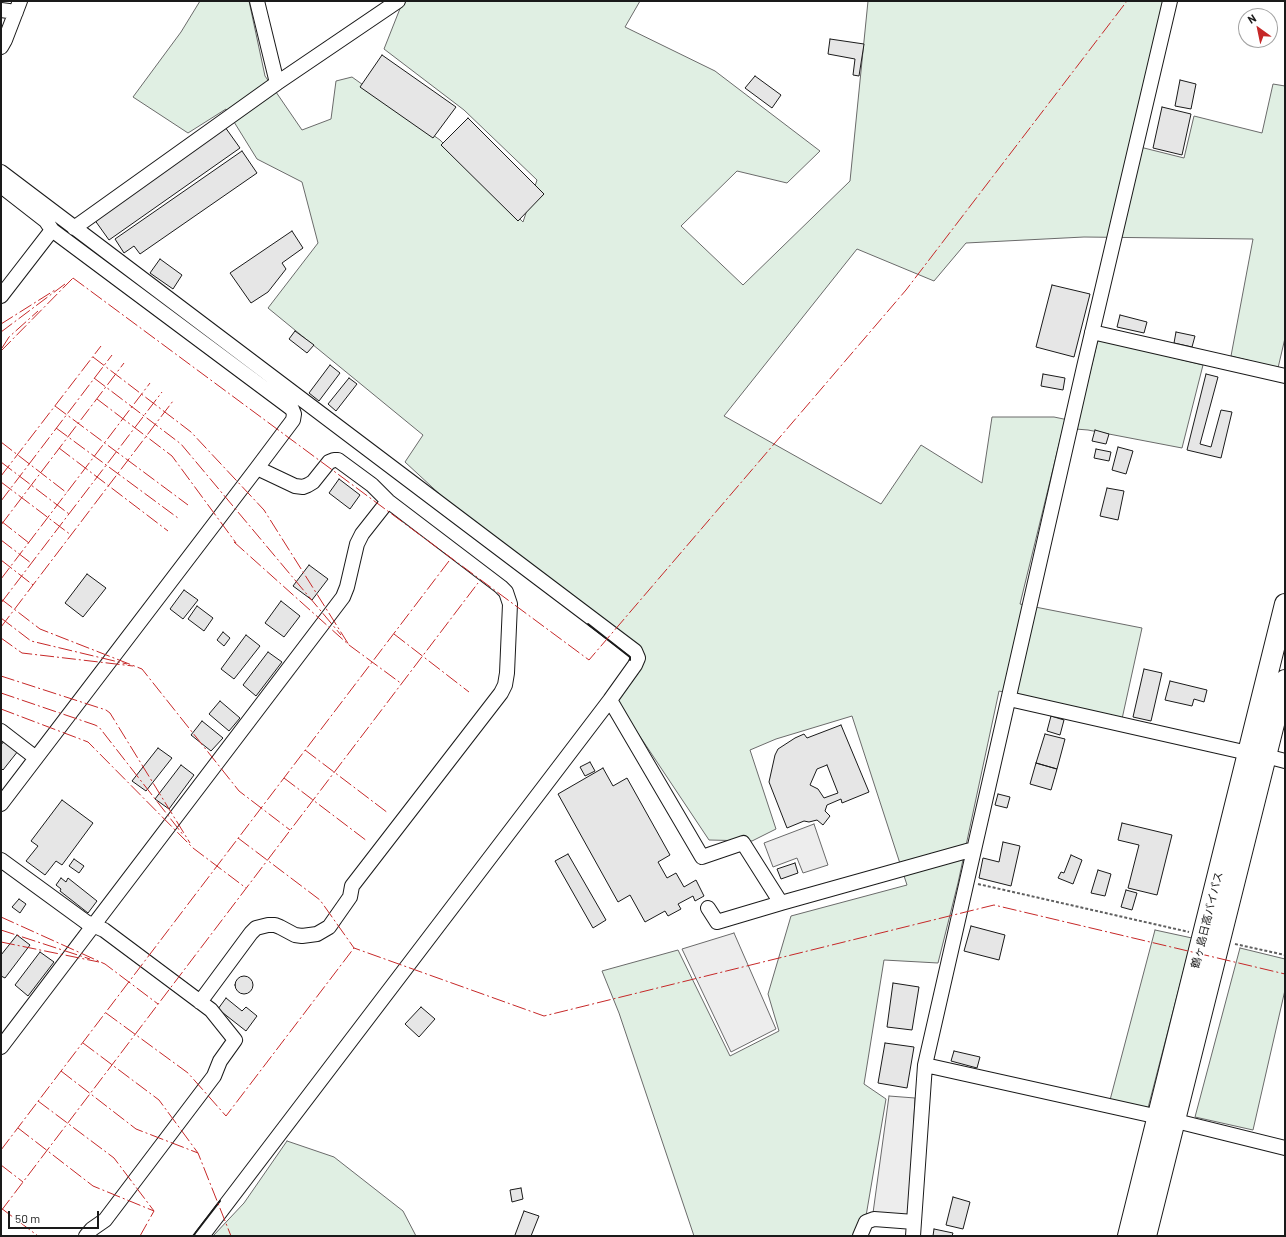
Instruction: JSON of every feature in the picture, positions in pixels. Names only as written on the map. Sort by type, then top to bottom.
[{"type":"highway","name":"鶴ヶ島日高バイパス","points":[[1146,1236],[1167,1119],[1257,755],[1285,604]]},
{"type":"highway","name":"鶴ヶ島日高バイパス","points":[[1257,755],[1285,680]]},
{"type":"highway","name":"鶴ヶ島日高バイパス","points":[[1128,1236],[1167,1119]]},
{"type":"street","points":[[257,1],[277,83]]},
{"type":"street","points":[[74,228],[277,83],[398,1]]},
{"type":"street","points":[[913,1236],[925,1065],[1092,332],[1170,1]]},
{"type":"street","points":[[1,10],[18,7]]},
{"type":"street","points":[[1,47],[18,7]]},
{"type":"street","points":[[1,172],[635,651],[638,658],[635,665],[610,700],[202,1236]]},
{"type":"street","points":[[1,186],[46,221],[52,230],[292,409],[294,414],[293,420],[257,468],[1,804]]},
{"type":"street","points":[[1,296],[52,230]]},
{"type":"street","points":[[1092,332],[1285,376]]},
{"type":"street","points":[[200,1002],[256,928],[275,925],[280,926],[295,935],[302,936],[317,934],[329,926],[350,897],[352,886],[501,693],[505,685],[507,673],[510,604],[506,592],[501,586],[388,501],[372,485],[338,460],[329,462],[313,482],[303,487],[295,486],[257,468]]},
{"type":"street","points":[[1,1047],[343,597],[347,587],[357,544],[362,534],[388,501]]},
{"type":"street","points":[[1009,699],[1285,761]]},
{"type":"street","points":[[610,700],[702,857],[744,843],[781,903]]},
{"type":"street","points":[[1,731],[36,758]]},
{"type":"street","points":[[708,908],[717,922],[974,848]]},
{"type":"street","points":[[1,860],[86,922],[104,930],[211,1010],[235,1040],[220,1061],[214,1076],[105,1220],[92,1229],[86,1236]]},
{"type":"street","points":[[925,1065],[1167,1119],[1285,1148]]},
{"type":"street","points":[[860,1236],[866,1222],[874,1219],[914,1222]]},
{"type":"path","points":[[967,881],[1285,955]]},
{"type":"green space","points":[[200,1],[249,1],[265,76],[302,130],[331,119],[336,81],[352,77],[440,140],[523,222],[537,180],[464,110],[384,49],[403,1],[640,1],[625,27],[715,71],[820,151],[787,183],[737,171],[681,226],[743,285],[850,181],[868,1],[1163,1],[1132,145],[1184,158],[1194,116],[1262,133],[1273,84],[1285,86],[1285,338],[1278,368],[1231,356],[1253,239],[1084,237],[966,243],[934,281],[857,249],[724,416],[881,504],[921,445],[982,483],[992,417],[1054,417],[1078,422],[1098,339],[1203,365],[1182,448],[1088,430],[1063,428],[1020,604],[1142,628],[1122,719],[999,691],[958,883],[938,963],[884,960],[864,1084],[886,1099],[866,1216],[857,1236],[694,1236],[619,1013],[602,971],[678,950],[730,1056],[779,1031],[768,994],[791,916],[907,885],[852,716],[776,739],[750,750],[776,829],[752,841],[709,840],[615,699],[644,656],[460,513],[405,462],[423,435],[268,308],[318,243],[302,182],[257,159],[226,109],[188,133],[133,97],[181,32]]},
{"type":"green space","points":[[1155,930],[1192,938],[1148,1108],[1110,1100]]},
{"type":"green space","points":[[1240,948],[1285,959],[1285,990],[1253,1130],[1195,1117]]},
{"type":"green space","points":[[287,1141],[334,1157],[403,1211],[416,1236],[213,1236],[244,1203]]},
{"type":"shaded area","points":[[814,824],[828,865],[803,873],[797,858],[773,867],[764,843]]},
{"type":"shaded area","points":[[734,933],[776,1029],[731,1052],[682,949]]},
{"type":"shaded area","points":[[889,1096],[915,1098],[909,1216],[873,1213]]},
{"type":"building","points":[[830,39],[864,44],[859,76],[853,75],[855,59],[828,54]]},
{"type":"building","points":[[382,55],[456,107],[433,138],[360,87]]},
{"type":"building","points":[[755,76],[781,95],[772,108],[745,88]]},
{"type":"building","points":[[1180,80],[1196,84],[1191,109],[1175,106]]},
{"type":"building","points":[[1162,107],[1191,114],[1182,155],[1153,148]]},
{"type":"building","points":[[468,118],[544,194],[518,221],[441,145]]},
{"type":"building","points":[[225,127],[240,148],[109,240],[94,219]]},
{"type":"building","points":[[242,151],[257,173],[140,254],[134,246],[124,253],[115,239]]},
{"type":"building","points":[[292,231],[303,248],[282,263],[286,269],[268,292],[251,303],[230,273]]},
{"type":"building","points":[[160,259],[182,275],[173,289],[150,273]]},
{"type":"building","points":[[1052,285],[1090,294],[1074,357],[1036,347]]},
{"type":"building","points":[[1120,315],[1147,322],[1144,333],[1117,327]]},
{"type":"building","points":[[295,331],[314,345],[307,353],[289,339]]},
{"type":"building","points":[[1176,332],[1195,336],[1192,347],[1174,343]]},
{"type":"building","points":[[330,365],[340,373],[319,401],[309,393]]},
{"type":"building","points":[[1043,374],[1065,378],[1063,390],[1041,386]]},
{"type":"building","points":[[1206,374],[1218,377],[1200,444],[1211,447],[1221,410],[1232,412],[1221,458],[1187,450]]},
{"type":"building","points":[[349,378],[357,384],[336,411],[328,404]]},
{"type":"building","points":[[1095,430],[1109,434],[1106,444],[1092,441]]},
{"type":"building","points":[[1118,447],[1133,451],[1126,474],[1112,470]]},
{"type":"building","points":[[1096,449],[1111,452],[1109,461],[1094,458]]},
{"type":"building","points":[[339,479],[360,495],[350,509],[329,493]]},
{"type":"building","points":[[1107,488],[1124,491],[1118,520],[1100,516]]},
{"type":"building","points":[[309,565],[328,579],[312,600],[293,586]]},
{"type":"building","points":[[87,574],[106,588],[83,617],[65,603]]},
{"type":"building","points":[[184,590],[198,600],[183,619],[170,609]]},
{"type":"building","points":[[281,601],[300,616],[284,637],[265,623]]},
{"type":"building","points":[[197,606],[213,618],[204,631],[188,619]]},
{"type":"building","points":[[223,632],[230,638],[224,646],[217,640]]},
{"type":"building","points":[[246,635],[260,646],[234,679],[221,669]]},
{"type":"building","points":[[268,652],[282,662],[256,696],[243,685]]},
{"type":"building","points":[[1144,669],[1162,673],[1151,721],[1133,717]]},
{"type":"building","points":[[1170,681],[1207,690],[1204,702],[1194,699],[1192,706],[1165,700]]},
{"type":"building","points":[[220,701],[240,718],[229,731],[209,714]]},
{"type":"building","points":[[1051,716],[1064,720],[1060,735],[1047,731]]},
{"type":"building","points":[[202,721],[223,738],[211,751],[191,735]]},
{"type":"building","points":[[841,725],[869,792],[842,803],[841,799],[827,805],[825,811],[830,816],[823,825],[817,820],[809,822],[804,821],[787,828],[769,782],[775,755],[778,749],[795,738],[804,734],[807,738]],"holes":[[[827,765],[838,793],[824,798],[818,789],[810,785],[817,769]]]},
{"type":"building","points":[[1045,734],[1065,739],[1057,769],[1036,763]]},
{"type":"building","points":[[4,741],[18,751],[3,770],[1,768],[1,745]]},
{"type":"building","points":[[158,748],[172,758],[146,791],[132,781]]},
{"type":"building","points":[[590,762],[595,771],[585,776],[580,767]]},
{"type":"building","points":[[1036,763],[1057,769],[1051,790],[1030,784]]},
{"type":"building","points":[[181,765],[194,775],[169,809],[155,799]]},
{"type":"building","points":[[603,768],[613,786],[627,778],[670,855],[658,862],[667,878],[676,873],[684,887],[696,880],[704,896],[695,901],[693,896],[678,904],[681,909],[668,916],[665,911],[645,922],[630,895],[618,902],[558,794]]},
{"type":"building","points":[[998,794],[1010,797],[1007,808],[995,805]]},
{"type":"building","points":[[62,800],[93,823],[62,865],[56,861],[45,875],[26,861],[38,846],[31,841]]},
{"type":"building","points":[[1122,823],[1172,835],[1157,895],[1128,888],[1139,845],[1118,840]]},
{"type":"building","points":[[1003,842],[1020,846],[1011,886],[979,878],[983,858],[999,862]]},
{"type":"building","points":[[568,854],[606,920],[593,928],[555,861]]},
{"type":"building","points":[[1071,855],[1082,860],[1073,884],[1058,878],[1061,872],[1064,873]]},
{"type":"building","points":[[74,859],[84,866],[79,873],[69,866]]},
{"type":"building","points":[[795,863],[798,873],[781,879],[777,869]]},
{"type":"building","points":[[1098,870],[1111,874],[1105,896],[1091,893]]},
{"type":"building","points":[[61,878],[66,882],[68,878],[97,901],[88,913],[60,891],[61,889],[56,885]]},
{"type":"building","points":[[1126,890],[1137,893],[1132,910],[1121,907]]},
{"type":"building","points":[[19,899],[26,904],[20,913],[12,907]]},
{"type":"building","points":[[971,926],[1005,935],[999,960],[964,951]]},
{"type":"building","points":[[17,935],[30,945],[5,978],[1,976],[1,955]]},
{"type":"building","points":[[40,952],[54,962],[28,996],[15,985]]},
{"type":"building","points":[[240,976],[248,976],[253,981],[251,992],[248,994],[240,994],[235,989],[235,981]]},
{"type":"building","points":[[893,983],[919,987],[912,1030],[887,1027]]},
{"type":"building","points":[[226,998],[242,1011],[246,1007],[257,1016],[246,1031],[218,1009]]},
{"type":"building","points":[[421,1007],[435,1019],[419,1037],[405,1024]]},
{"type":"building","points":[[885,1043],[914,1047],[907,1088],[878,1083]]},
{"type":"building","points":[[954,1051],[980,1057],[977,1068],[951,1061]]},
{"type":"building","points":[[521,1188],[523,1199],[512,1202],[510,1190]]},
{"type":"building","points":[[953,1197],[970,1202],[963,1229],[946,1225]]},
{"type":"building","points":[[524,1211],[539,1216],[531,1236],[516,1236],[515,1235]]},
{"type":"building","points":[[934,1229],[953,1233],[952,1236],[933,1236]]},
{"type":"wall","points":[[588,624],[630,657],[630,660]]},
{"type":"wall","points":[[193,1236],[220,1201]]},
{"type":"power","points":[[73,278],[589,660],[906,290],[1127,1]]},
{"type":"power","points":[[1,351],[73,278]]},
{"type":"power","points":[[1,332],[65,284]]},
{"type":"power","points":[[1,324],[55,290]]},
{"type":"power","points":[[2,348],[9,337],[38,311]]},
{"type":"power","points":[[1,476],[101,346]]},
{"type":"power","points":[[1,501],[112,355]]},
{"type":"power","points":[[93,357],[191,432],[264,510],[349,645]]},
{"type":"power","points":[[1,525],[124,363]]},
{"type":"power","points":[[94,378],[181,444],[341,635]]},
{"type":"power","points":[[1,579],[150,383]]},
{"type":"power","points":[[1,603],[162,392]]},
{"type":"power","points":[[97,399],[172,456],[236,543]]},
{"type":"power","points":[[1,627],[173,401]]},
{"type":"power","points":[[55,406],[188,505]]},
{"type":"power","points":[[56,428],[178,518]]},
{"type":"power","points":[[1,442],[67,493]]},
{"type":"power","points":[[59,448],[168,531]]},
{"type":"power","points":[[1,462],[69,514]]},
{"type":"power","points":[[1,482],[71,535]]},
{"type":"power","points":[[1,521],[29,543]]},
{"type":"power","points":[[1,540],[31,563]]},
{"type":"power","points":[[234,542],[349,645],[402,684]]},
{"type":"power","points":[[1,560],[33,585]]},
{"type":"power","points":[[1,1150],[449,561]]},
{"type":"power","points":[[1,1211],[478,583]]},
{"type":"power","points":[[1,599],[40,629],[142,669],[239,791],[290,830]]},
{"type":"power","points":[[1,618],[31,641],[127,664]]},
{"type":"power","points":[[394,634],[469,692]]},
{"type":"power","points":[[1,638],[22,653],[133,666]]},
{"type":"power","points":[[1,676],[106,710],[110,713],[190,843]]},
{"type":"power","points":[[1,693],[99,727],[184,836]]},
{"type":"power","points":[[1,709],[88,742],[193,848],[246,888]]},
{"type":"power","points":[[305,750],[388,813]]},
{"type":"power","points":[[284,778],[367,841]]},
{"type":"power","points":[[238,838],[320,900],[354,948],[544,1016],[994,905],[1285,974]]},
{"type":"power","points":[[1,917],[105,964],[158,1004]]},
{"type":"power","points":[[1,930],[90,959]]},
{"type":"power","points":[[1,942],[99,962]]},
{"type":"power","points":[[106,1013],[188,1073],[226,1116],[354,948]]},
{"type":"power","points":[[83,1043],[159,1100],[198,1153],[231,1236]]},
{"type":"power","points":[[61,1071],[136,1129],[198,1153]]},
{"type":"power","points":[[38,1101],[114,1158],[154,1211]]},
{"type":"power","points":[[18,1128],[93,1186],[154,1211]]},
{"type":"power","points":[[1,1165],[23,1182]]},
{"type":"power","points":[[1,1208],[38,1236]]},
{"type":"power","points":[[140,1236],[154,1211]]}]
